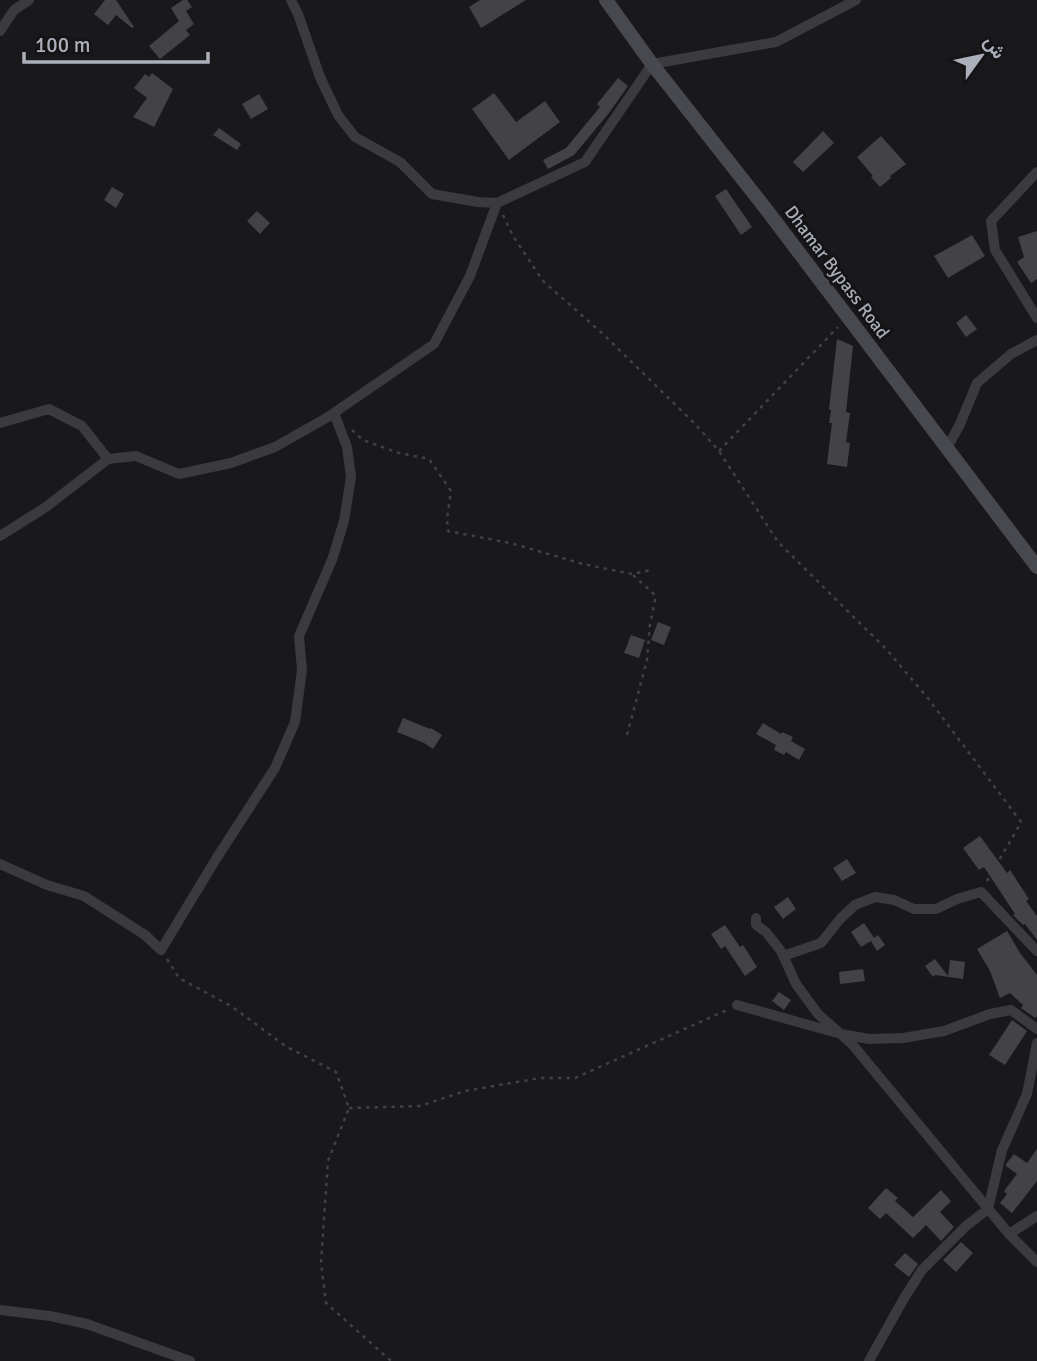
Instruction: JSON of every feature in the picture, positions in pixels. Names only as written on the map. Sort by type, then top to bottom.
[{"type":"main road","name":"Dhamar Bypass Road","points":[[606,0],[652,64],[758,199],[1037,567]]},
{"type":"street","points":[[0,31],[14,10],[29,0]]},
{"type":"street","points":[[291,0],[320,77],[338,114],[355,137],[400,162],[432,194],[497,203],[586,162],[652,64],[776,41],[856,0]]},
{"type":"street","points":[[1037,172],[991,221],[995,250],[1037,318]]},
{"type":"street","points":[[0,536],[46,507],[108,459],[136,456],[179,474],[231,463],[275,447],[334,413],[434,344],[470,276],[497,203]]},
{"type":"street","points":[[947,448],[977,383],[1011,354],[1034,342],[1037,330]]},
{"type":"street","points":[[0,423],[49,409],[82,426],[108,459]]},
{"type":"street","points":[[0,864],[47,885],[84,896],[145,935],[161,950],[275,768],[295,722],[302,670],[299,636],[332,560],[344,521],[351,477],[347,447],[334,413]]},
{"type":"street","points":[[783,956],[821,943],[855,905],[875,897],[894,900],[914,909],[936,909],[981,892],[1037,951]]},
{"type":"street","points":[[756,918],[756,925],[766,932],[781,951],[796,984],[818,1014],[860,1054],[1009,1234],[1037,1262]]},
{"type":"street","points":[[737,1005],[841,1034],[869,1039],[903,1038],[944,1031],[990,1014],[1011,1010],[1037,1029]]},
{"type":"street","points":[[869,1361],[922,1270],[966,1226],[988,1209],[1002,1150],[1027,1094],[1037,1043]]},
{"type":"street","points":[[1009,1234],[1037,1216]]},
{"type":"street","points":[[0,1310],[50,1315],[87,1324],[190,1361]]},
{"type":"path","points":[[497,203],[513,236],[543,281],[603,334],[719,451],[778,542],[894,659],[927,697],[1021,822],[981,892]]},
{"type":"path","points":[[719,451],[848,317]]},
{"type":"path","points":[[334,413],[363,440],[399,453],[429,459],[451,491],[448,531],[510,543],[632,575],[651,570]]},
{"type":"path","points":[[627,735],[647,660],[656,596],[632,575]]},
{"type":"path","points":[[161,950],[179,978],[230,1006],[287,1047],[336,1072],[349,1108],[328,1161],[321,1263],[326,1303],[391,1361]]},
{"type":"path","points":[[349,1108],[420,1107],[465,1091],[540,1078],[575,1078],[737,1005]]},
{"type":"building","points":[[105,0],[116,0],[134,27],[116,15],[108,25],[94,14]]},
{"type":"building","points":[[187,0],[192,7],[186,11],[194,24],[186,30],[190,35],[160,59],[149,46],[179,21],[171,8]]},
{"type":"building","points":[[480,0],[526,0],[481,28],[469,7]]},
{"type":"building","points":[[152,73],[173,89],[154,127],[133,117],[147,98],[134,88],[145,74],[149,77]]},
{"type":"building","points":[[618,78],[628,86],[609,113],[574,155],[548,169],[543,160],[566,148],[600,107],[597,104]]},
{"type":"building","points":[[494,93],[516,122],[545,101],[560,122],[509,160],[472,109]]},
{"type":"building","points":[[259,94],[268,109],[251,119],[242,104]]},
{"type":"building","points":[[219,128],[241,144],[237,150],[213,135]]},
{"type":"building","points":[[823,131],[834,143],[803,172],[793,162]]},
{"type":"building","points":[[881,136],[906,164],[880,187],[857,157]]},
{"type":"building","points":[[112,187],[124,194],[116,208],[104,200]]},
{"type":"building","points":[[726,189],[752,227],[741,235],[715,196]]},
{"type":"building","points":[[257,211],[270,223],[260,234],[247,221]]},
{"type":"building","points":[[1037,231],[1037,279],[1031,283],[1017,262],[1024,257],[1018,237]]},
{"type":"building","points":[[972,235],[985,256],[948,278],[934,256]]},
{"type":"building","points":[[966,315],[977,329],[966,337],[956,323]]},
{"type":"building","points":[[837,339],[853,346],[846,412],[850,413],[846,442],[850,443],[847,467],[827,464],[832,423],[829,423],[829,409]]},
{"type":"building","points":[[658,622],[671,627],[664,645],[651,640]]},
{"type":"building","points":[[631,635],[645,640],[639,658],[624,653]]},
{"type":"building","points":[[403,718],[442,735],[433,749],[397,732]]},
{"type":"building","points":[[763,723],[781,734],[782,732],[793,737],[791,741],[805,749],[799,760],[786,752],[784,755],[774,750],[776,745],[756,734]]},
{"type":"building","points":[[980,836],[1007,873],[1010,870],[1029,899],[1026,901],[1037,916],[1037,940],[1025,924],[1013,915],[1015,914],[984,867],[979,870],[963,848]]},
{"type":"building","points":[[847,859],[856,873],[842,881],[833,868]]},
{"type":"building","points":[[788,897],[796,909],[783,919],[774,907]]},
{"type":"building","points":[[864,923],[874,938],[878,935],[885,945],[877,951],[871,941],[861,947],[851,932]]},
{"type":"building","points":[[725,925],[740,947],[743,945],[757,967],[745,976],[725,946],[721,949],[711,934]]},
{"type":"building","points":[[1007,931],[1037,975],[1035,1018],[1021,1008],[1023,1005],[1010,993],[1000,998],[990,971],[977,949]]},
{"type":"building","points":[[935,959],[948,976],[950,960],[965,962],[963,979],[935,975],[933,977],[925,966]]},
{"type":"building","points":[[863,969],[865,981],[840,984],[839,972]]},
{"type":"building","points":[[779,992],[791,1000],[784,1010],[772,1001]]},
{"type":"building","points":[[1012,1020],[1027,1031],[1005,1065],[989,1055]]},
{"type":"building","points":[[1037,1149],[1037,1181],[1012,1213],[1000,1203],[1007,1194],[1004,1191],[1017,1174],[1006,1164],[1014,1154],[1027,1163]]},
{"type":"building","points":[[886,1188],[898,1198],[895,1201],[913,1217],[941,1190],[951,1201],[940,1212],[954,1227],[941,1241],[926,1225],[913,1238],[886,1213],[880,1219],[868,1208]]},
{"type":"building","points":[[961,1242],[973,1253],[956,1272],[943,1260]]},
{"type":"building","points":[[905,1253],[918,1264],[909,1277],[894,1265]]}]
